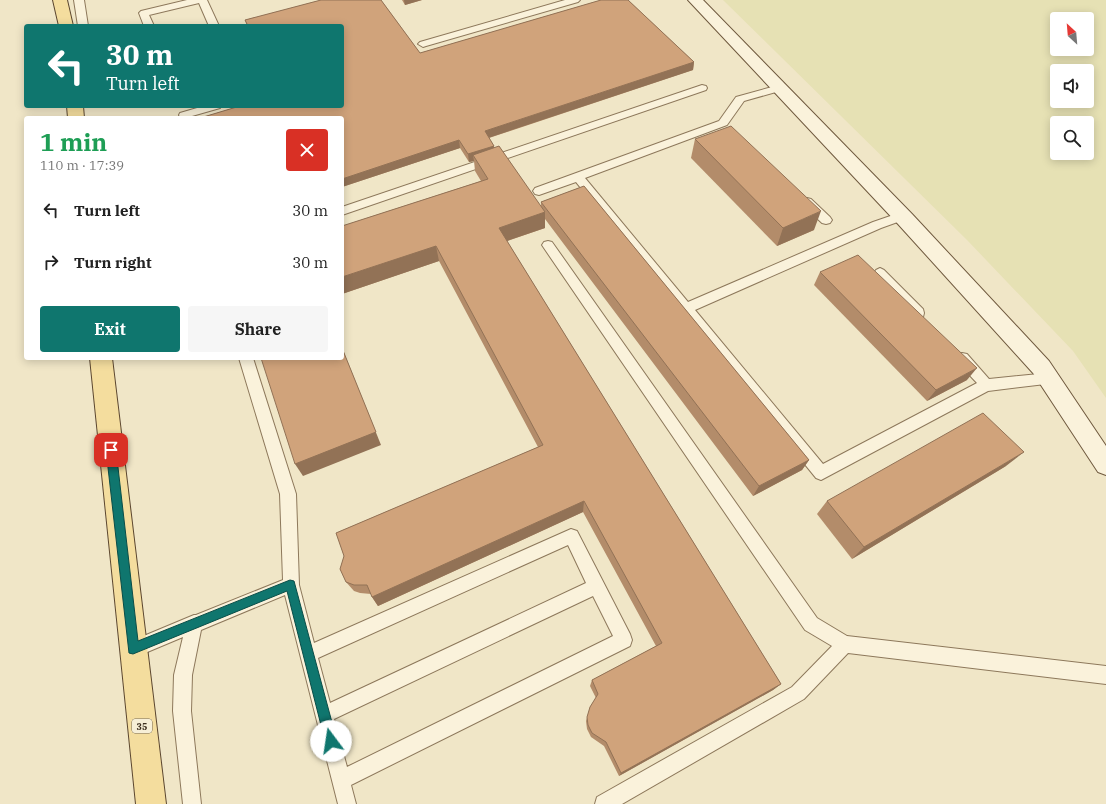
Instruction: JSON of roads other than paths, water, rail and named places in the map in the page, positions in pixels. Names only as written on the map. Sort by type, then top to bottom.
[{"type":"main road","points":[[60,0],[66,24]]},
{"type":"main road","name":"35","points":[[101,360],[151,804]]},
{"type":"street","points":[[695,0],[902,216],[1041,367],[1106,465]]},
{"type":"lane","points":[[79,0],[83,24]]},
{"type":"lane","points":[[148,24],[144,14],[198,0]]},
{"type":"lane","points":[[202,0],[213,24]]},
{"type":"lane","points":[[423,44],[575,0]]},
{"type":"lane","points":[[344,210],[702,88]]},
{"type":"lane","points":[[538,191],[726,126],[740,99],[779,88]]},
{"type":"lane","points":[[183,113],[207,108]]},
{"type":"lane","points":[[578,177],[821,473],[986,386],[1049,379]]},
{"type":"lane","points":[[797,193],[826,220]]},
{"type":"lane","points":[[686,308],[877,224],[902,216]]},
{"type":"lane","points":[[548,245],[811,624],[845,644],[1106,675]]},
{"type":"lane","points":[[880,273],[929,324]]},
{"type":"lane","points":[[951,346],[973,369],[986,386]]},
{"type":"lane","points":[[247,360],[288,494],[290,585],[347,804]]},
{"type":"lane","points":[[308,654],[571,536],[624,640],[341,780]]},
{"type":"lane","points":[[133,649],[290,585]]},
{"type":"lane","points":[[324,715],[596,586]]},
{"type":"lane","points":[[192,804],[182,711],[183,675],[194,623]]},
{"type":"lane","points":[[604,804],[798,693],[845,644]]}]
